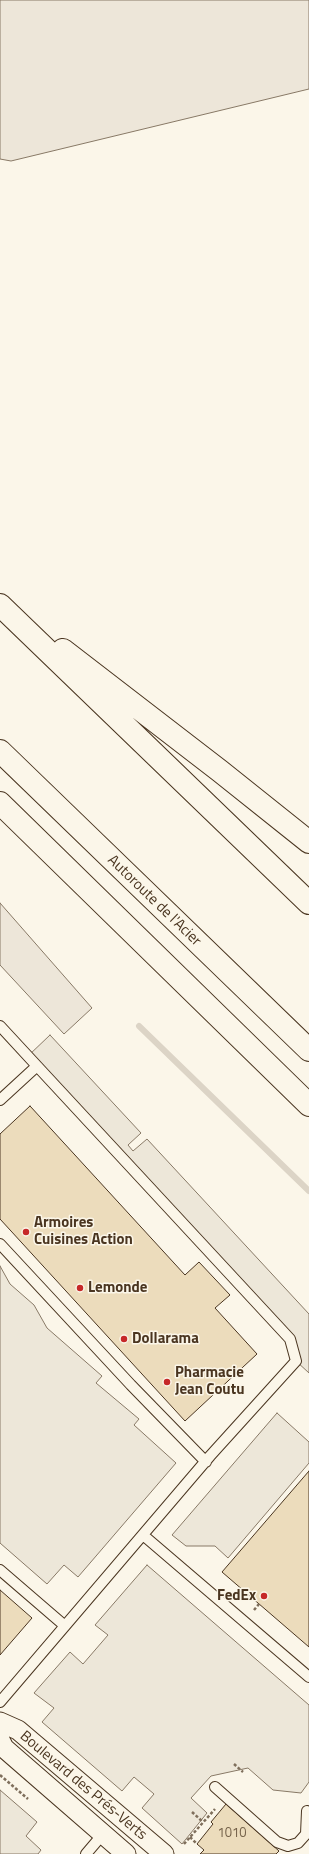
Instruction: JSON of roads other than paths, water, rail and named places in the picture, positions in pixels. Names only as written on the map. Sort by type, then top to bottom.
[{"type":"highway","points":[[0,602],[220,770],[309,842]]},
{"type":"highway","points":[[0,605],[309,903]]},
{"type":"highway","name":"Autoroute de l'Acier","points":[[0,752],[309,1050]]},
{"type":"highway","points":[[0,803],[309,1105]]},
{"type":"street","name":"Boulevard des Prés-Verts","points":[[0,1722],[18,1730],[164,1854]]},
{"type":"street","name":"Boulevard des Prés-Verts","points":[[0,1740],[4,1748],[126,1854]]},
{"type":"lane","points":[[0,1026],[290,1339],[296,1361],[206,1462],[0,1702]]},
{"type":"lane","points":[[0,1100],[37,1066]]},
{"type":"lane","points":[[0,1244],[131,1385],[206,1462]]},
{"type":"lane","points":[[143,1535],[309,1677]]},
{"type":"lane","points":[[0,1570],[64,1626]]},
{"type":"lane","points":[[215,1787],[277,1842],[288,1846],[298,1843],[306,1834],[307,1811]]},
{"type":"lane","points":[[86,1854],[103,1834]]},
{"type":"waterway","points":[[139,1026],[309,1191]]},
{"type":"place","name":"Armoires Cuisines Action","points":[[26,1232]]},
{"type":"place","name":"Lemonde","points":[[80,1288]]},
{"type":"place","name":"Dollarama","points":[[124,1339]]},
{"type":"place","name":"Pharmacie Jean Coutu","points":[[167,1382]]},
{"type":"place","name":"FedEx","points":[[264,1596]]}]
